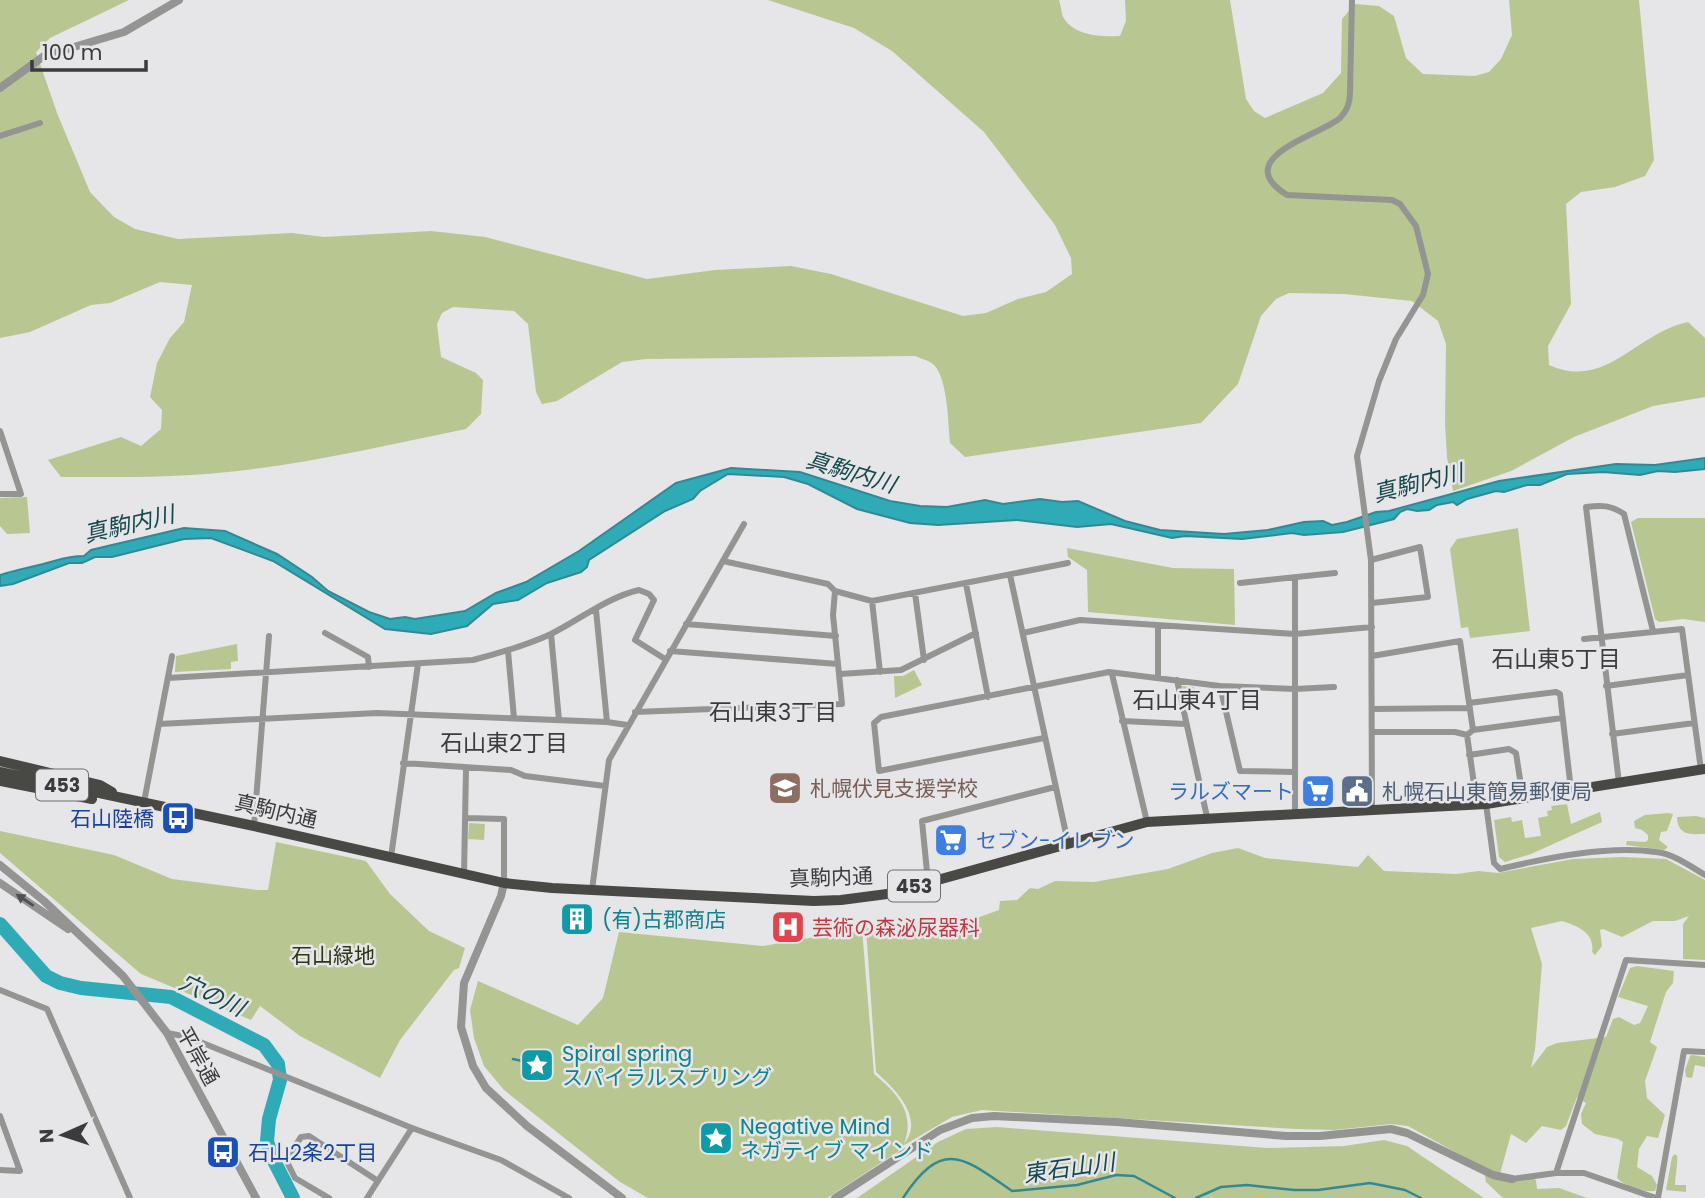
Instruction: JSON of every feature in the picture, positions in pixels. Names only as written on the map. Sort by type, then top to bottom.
[{"type":"highway","points":[[0,761],[100,785],[123,799]]},
{"type":"highway","name":"真駒内通","points":[[0,772],[504,883],[593,890],[827,900],[887,894],[1147,822],[1481,804],[1703,769]]},
{"type":"highway","points":[[0,781],[95,800],[123,799]]},
{"type":"street","points":[[0,88],[44,56],[124,32],[179,0]]},
{"type":"street","points":[[1352,0],[1348,107],[1339,119],[1277,154],[1271,163],[1269,175],[1271,181],[1287,195],[1392,200],[1400,204],[1416,226],[1428,274],[1427,285],[1396,339],[1360,439],[1357,465],[1364,495],[1371,557],[1372,811]]},
{"type":"street","points":[[0,136],[40,123]]},
{"type":"street","points":[[0,431],[21,494],[0,494]]},
{"type":"street","points":[[1619,783],[1586,507],[1614,507],[1624,514],[1653,632]]},
{"type":"street","points":[[593,890],[609,760],[744,524]]},
{"type":"street","points":[[1371,557],[1420,547],[1428,597],[1372,603]]},
{"type":"street","points":[[723,561],[828,584],[835,591],[872,601],[1068,563]]},
{"type":"street","points":[[1240,583],[1335,573]]},
{"type":"street","points":[[1010,575],[1068,843]]},
{"type":"street","points":[[1295,578],[1295,815]]},
{"type":"street","points":[[966,584],[988,697]]},
{"type":"street","points":[[168,678],[473,660],[508,651],[551,634],[639,590],[649,594],[654,600],[635,640],[665,659]]},
{"type":"street","points":[[635,712],[842,704],[833,615],[835,591]]},
{"type":"street","points":[[915,593],[924,660]]},
{"type":"street","points":[[872,601],[880,672]]},
{"type":"street","points":[[596,610],[607,722]]},
{"type":"street","points":[[1023,633],[1080,620],[1295,634],[1372,627]]},
{"type":"street","points":[[686,624],[836,636]]},
{"type":"street","points":[[1158,626],[1158,678]]},
{"type":"street","points":[[1584,639],[1682,629],[1703,769]]},
{"type":"street","points":[[325,633],[368,657],[369,667]]},
{"type":"street","points":[[551,634],[559,720]]},
{"type":"street","points":[[840,674],[901,670],[976,634]]},
{"type":"street","points":[[254,826],[269,636]]},
{"type":"street","points":[[1372,656],[1460,641],[1469,706],[1469,755],[1494,863],[1500,869],[1545,859],[1625,851],[1657,852],[1675,857],[1705,875]]},
{"type":"street","points":[[508,651],[514,718]]},
{"type":"street","points":[[670,651],[838,664]]},
{"type":"street","points":[[144,802],[172,656]]},
{"type":"street","points":[[391,857],[418,664]]},
{"type":"street","points":[[1044,738],[879,771],[874,723],[880,717],[1109,672],[1220,686],[1295,689],[1334,687]]},
{"type":"street","points":[[1112,674],[1147,822]]},
{"type":"street","points":[[1606,686],[1688,676]]},
{"type":"street","points":[[1177,680],[1207,817]]},
{"type":"street","points":[[1220,686],[1240,771],[1294,772]]},
{"type":"street","points":[[1372,709],[1469,706],[1551,691],[1560,694],[1571,790]]},
{"type":"street","points":[[159,724],[377,713],[627,725]]},
{"type":"street","points":[[1372,732],[1470,733],[1562,718]]},
{"type":"street","points":[[1122,721],[1186,724]]},
{"type":"street","points":[[1612,734],[1694,723]]},
{"type":"street","points":[[1469,755],[1509,749],[1516,753],[1522,799]]},
{"type":"street","points":[[403,763],[511,770],[525,776],[604,786]]},
{"type":"street","points":[[464,874],[467,769]]},
{"type":"street","points":[[928,882],[922,821],[1055,787]]},
{"type":"street","points":[[466,818],[504,819],[504,883],[464,983],[461,1027],[464,1045],[486,1088],[527,1126],[622,1198]]},
{"type":"street","name":"平岸通","points":[[0,865],[44,901],[124,976],[167,1033],[256,1198]]},
{"type":"street","name":"平岸通","points":[[0,883],[91,944]]},
{"type":"street","points":[[1556,1173],[1626,960],[1705,965]]},
{"type":"street","points":[[0,990],[47,1009],[130,1198]]},
{"type":"street","points":[[167,1033],[188,1037],[412,1128],[501,1160],[569,1198]]},
{"type":"street","points":[[835,1198],[940,1130],[972,1118],[994,1116],[1117,1122],[1286,1136],[1320,1136],[1391,1129],[1408,1133],[1493,1175],[1512,1179],[1584,1172],[1657,1198],[1684,1051],[1705,1052]]},
{"type":"street","points":[[0,1116],[20,1171],[0,1170]]},
{"type":"street","points":[[366,1198],[412,1128]]},
{"type":"street","points":[[329,1198],[295,1178],[286,1160],[301,1137],[309,1136],[378,1181]]},
{"type":"street","points":[[371,1191],[379,1198]]},
{"type":"green space","points":[[0,0],[129,0],[50,38],[36,52],[57,113],[90,192],[114,217],[135,229],[178,239],[292,233],[324,237],[431,231],[485,237],[647,279],[715,270],[791,266],[831,274],[963,316],[986,313],[1018,299],[1046,292],[1072,274],[1071,258],[1055,225],[984,132],[892,51],[854,28],[768,0],[1059,0],[1063,17],[1074,28],[1088,34],[1120,36],[1126,21],[1125,0],[1230,0],[1246,99],[1254,111],[1265,118],[1323,93],[1341,73],[1342,19],[1355,4],[1379,6],[1394,16],[1406,58],[1423,74],[1475,76],[1489,72],[1501,59],[1512,35],[1509,0],[1639,0],[1654,160],[1645,176],[1615,187],[1581,192],[1566,204],[1571,304],[1548,346],[1549,365],[1569,371],[1588,371],[1621,357],[1670,328],[1688,322],[1705,338],[1705,397],[1653,406],[1574,437],[1511,471],[1453,491],[1445,424],[1446,344],[1438,321],[1412,301],[1344,294],[1289,293],[1276,299],[1261,316],[1238,384],[1201,423],[965,457],[950,443],[947,403],[939,373],[931,363],[915,356],[646,359],[622,362],[557,401],[542,404],[536,392],[528,324],[514,311],[453,307],[442,313],[437,324],[441,357],[476,373],[483,380],[481,414],[466,429],[258,469],[165,476],[61,477],[48,460],[121,437],[141,446],[161,429],[162,410],[150,397],[157,363],[170,338],[184,322],[192,285],[160,282],[110,303],[91,305],[30,332],[0,338]]},
{"type":"green space","points":[[27,497],[30,533],[7,534],[0,526],[0,498]]},
{"type":"green space","points":[[1638,518],[1705,518],[1705,622],[1683,619],[1659,622],[1655,619],[1631,522]]},
{"type":"green space","points":[[1518,528],[1530,631],[1470,638],[1468,627],[1461,628],[1450,549],[1457,539]]},
{"type":"green space","points":[[1067,548],[1173,568],[1234,569],[1235,625],[1088,612],[1087,570],[1068,557]]},
{"type":"green space","points":[[237,644],[238,661],[231,662],[231,669],[175,672],[176,656]]},
{"type":"green space","points":[[914,670],[922,685],[895,698],[894,676],[903,676]]},
{"type":"green space","points":[[1182,686],[1194,687],[1198,704],[1187,706]]},
{"type":"green space","points":[[1567,804],[1571,824],[1600,812],[1602,822],[1531,854],[1505,862],[1499,857],[1494,820],[1511,817],[1512,822],[1522,820],[1525,838],[1541,836],[1538,818],[1548,816],[1547,811],[1552,810],[1551,806]]},
{"type":"green space","points":[[1673,814],[1667,831],[1661,832],[1659,840],[1668,847],[1664,850],[1626,845],[1627,841],[1648,840],[1648,835],[1635,828],[1634,821],[1645,815]]},
{"type":"green space","points":[[1677,817],[1705,818],[1705,834],[1686,833],[1680,828]]},
{"type":"green space","points":[[469,823],[485,824],[484,840],[468,839]]},
{"type":"green space","name":"石山緑地","points":[[0,831],[114,855],[172,879],[257,890],[268,890],[276,842],[366,861],[390,894],[429,931],[465,948],[459,968],[454,970],[400,1040],[380,1078],[300,1036],[260,1006],[251,1020],[141,974],[0,853]]},
{"type":"green space","points":[[1238,848],[1265,858],[1358,867],[1368,855],[1384,871],[1456,874],[1479,871],[1497,873],[1573,859],[1666,859],[1705,880],[1705,960],[1683,959],[1683,924],[1689,916],[1675,921],[1653,921],[1622,937],[1600,930],[1602,946],[1595,955],[1588,935],[1574,925],[1562,921],[1531,928],[1542,964],[1531,1068],[1547,1047],[1557,1043],[1606,1037],[1613,1019],[1619,1017],[1634,1025],[1640,1023],[1648,1006],[1618,997],[1630,968],[1637,966],[1674,971],[1673,983],[1666,992],[1650,1042],[1657,1047],[1645,1081],[1647,1098],[1665,1115],[1658,1138],[1647,1136],[1639,1149],[1637,1167],[1652,1176],[1657,1185],[1655,1191],[1635,1188],[1617,1178],[1623,1142],[1595,1134],[1582,1124],[1581,1114],[1586,1103],[1577,1097],[1566,1126],[1561,1130],[1542,1126],[1526,1143],[1511,1134],[1500,1174],[1491,1172],[1408,1126],[1391,1124],[1335,1130],[1296,1129],[982,1110],[952,1117],[901,1147],[899,1151],[827,1198],[648,1198],[620,1182],[504,1090],[484,1066],[474,1038],[470,1010],[478,981],[578,1025],[603,998],[619,932],[763,946],[862,929],[874,1074],[897,1096],[906,1113],[908,1123],[904,1144],[910,1134],[909,1114],[899,1095],[876,1072],[866,928],[897,930],[952,927],[999,910],[1000,901],[1017,900],[1030,888],[1038,889],[1055,881],[1094,882],[1168,869],[1212,853]]},
{"type":"green space","points":[[1692,1055],[1705,1057],[1705,1067],[1695,1065],[1692,1078],[1686,1077],[1685,1070]]},
{"type":"green space","points":[[997,1127],[1267,1148],[1344,1146],[1384,1140],[1407,1146],[1484,1198],[857,1198],[938,1142],[966,1129]]},
{"type":"green space","points":[[1675,1154],[1675,1185],[1686,1185],[1686,1192],[1666,1190],[1672,1157]]},
{"type":"green space","points":[[1488,1174],[1532,1178],[1536,1180],[1537,1189],[1559,1188],[1587,1198],[1503,1198],[1486,1182],[1485,1176]]},
{"type":"water","points":[[1705,458],[1705,469],[1658,471],[1640,475],[1603,472],[1567,474],[1540,485],[1496,491],[1467,499],[1457,505],[1453,502],[1437,505],[1429,510],[1407,509],[1394,519],[1343,532],[1304,535],[1292,533],[1242,539],[1185,536],[1172,538],[1111,524],[1077,527],[1017,520],[938,525],[910,523],[857,509],[808,484],[784,477],[728,474],[700,491],[693,499],[665,511],[589,560],[587,567],[581,572],[547,583],[518,600],[493,604],[467,626],[431,634],[385,629],[273,561],[211,538],[184,539],[112,557],[95,557],[0,586],[0,575],[84,556],[91,550],[184,528],[225,531],[277,554],[328,591],[369,612],[390,619],[415,619],[465,611],[496,593],[526,582],[579,551],[676,483],[731,468],[800,472],[890,501],[920,506],[947,507],[985,500],[1003,504],[1040,499],[1078,501],[1125,521],[1160,530],[1224,534],[1268,530],[1304,522],[1323,521],[1332,525],[1499,481],[1616,464],[1655,465]]},
{"type":"waterway","name":"穴の川","points":[[0,924],[46,976],[60,983],[81,988],[171,997],[264,1045],[278,1064],[280,1080],[269,1119],[267,1141],[293,1198]]},
{"type":"waterway","points":[[513,1059],[527,1062],[534,1073],[543,1072],[547,1066],[545,1060],[536,1057],[532,1060],[533,1066],[541,1067],[541,1062],[537,1061],[536,1065],[538,1064]]},
{"type":"waterway","name":"東石山川","points":[[903,1198],[930,1167],[942,1160],[954,1159],[980,1170],[1012,1191],[1077,1185],[1116,1175],[1134,1176],[1175,1198]]},
{"type":"waterway","name":"東石山川","points":[[1196,1198],[1221,1187],[1247,1185],[1318,1190],[1370,1183],[1405,1190],[1421,1198]]},
{"type":"place","name":"札幌伏見支援学校","points":[[785,788]]},
{"type":"place","name":"ラルズマート","points":[[1318,791]]},
{"type":"place","name":"札幌石山東簡易郵便局","points":[[1357,791]]},
{"type":"place","name":"石山陸橋","points":[[178,818]]},
{"type":"place","name":"セブン-イレブン","points":[[951,840]]},
{"type":"place","name":"(有)古郡商店","points":[[577,919]]},
{"type":"place","name":"芸術の森泌尿器科","points":[[788,927]]},
{"type":"place","name":"Spiral spring スパイラルスプリング","points":[[537,1065]]},
{"type":"place","name":"Negative Mind ネガティブ マインド","points":[[716,1138]]},
{"type":"place","name":"石山2条2丁目","points":[[223,1152]]},
{"type":"district","name":"石山東5丁目","points":[[1556,659]]},
{"type":"district","name":"石山東4丁目","points":[[1197,700]]},
{"type":"district","name":"石山東3丁目","points":[[773,712]]},
{"type":"district","name":"石山東2丁目","points":[[504,743]]},
{"type":"water label","name":"真駒内川","points":[[851,472]]},
{"type":"water label","name":"真駒内川","points":[[1418,483]]},
{"type":"water label","name":"真駒内川","points":[[129,524]]}]
